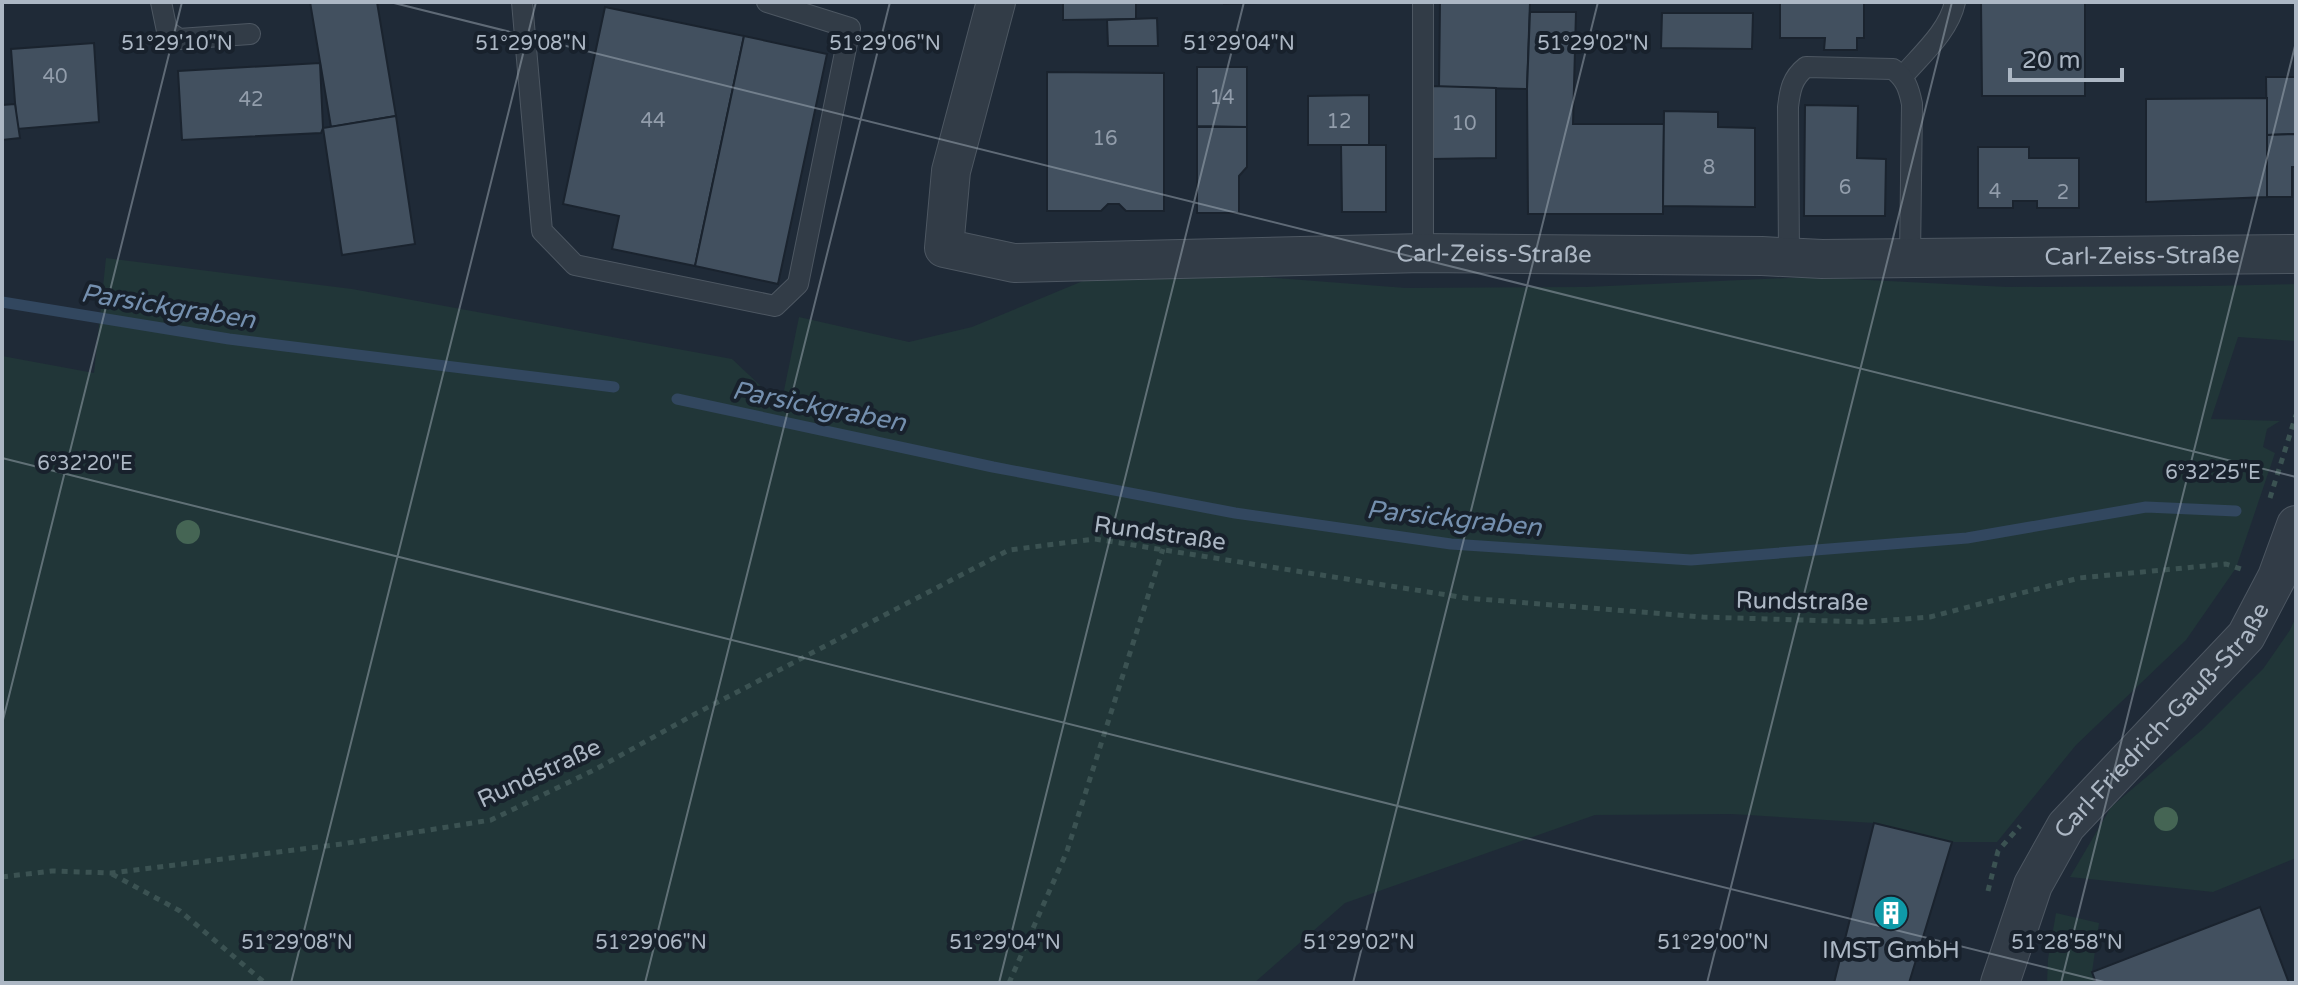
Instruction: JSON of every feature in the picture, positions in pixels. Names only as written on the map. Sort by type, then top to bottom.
[{"type":"street","name":"Carl-Zeiss-Straße","points":[[996,2],[951,171],[944,248],[1014,263],[1423,253],[1910,258],[2296,254]]},
{"type":"street","name":"Carl-Friedrich-Gauß-Straße","points":[[2000,983],[2033,885],[2066,826],[2246,636],[2277,577],[2296,525]]},
{"type":"street","name":"Carl-Friedrich-Gauß-Straße","points":[[2017,983],[2024,913]]},
{"type":"lane","points":[[161,2],[167,31],[179,39],[250,34]]},
{"type":"lane","points":[[522,2],[542,231],[575,265],[775,306],[798,284],[850,28],[767,2]]},
{"type":"lane","points":[[1423,2],[1423,253]]},
{"type":"lane","points":[[1903,76],[1941,31],[1953,12],[1955,2]]},
{"type":"lane","points":[[1789,257],[1788,107],[1790,88],[1797,74],[1806,67],[1893,69],[1903,76],[1909,87],[1912,104],[1910,258]]},
{"type":"path","name":"Rundstraße","points":[[2,877],[52,871],[111,873],[342,844],[491,820],[596,769],[721,700],[1009,550],[1095,539],[1466,598],[1703,617],[1866,622],[1930,617],[2079,578],[2226,564],[2277,577]]},
{"type":"path","points":[[1009,983],[1067,851],[1163,549]]},
{"type":"path","points":[[111,873],[180,911],[265,983]]},
{"type":"green space","points":[[106,258],[352,289],[732,359],[781,405],[799,317],[909,342],[972,327],[1119,266],[1406,288],[1586,287],[1809,277],[2007,287],[2296,284],[2296,341],[2238,337],[2211,419],[2280,421],[2267,429],[2263,447],[2275,453],[2236,568],[2186,640],[2076,745],[1997,842],[1952,842],[1874,823],[1732,814],[1595,815],[1345,903],[1254,983],[2,983],[2,356],[94,373]]},
{"type":"green space","points":[[2296,617],[2296,858],[2213,892],[2070,877],[2111,807],[2203,729],[2263,669]]},
{"type":"green space","points":[[2056,913],[2099,923],[2092,972],[2096,983],[2047,983]]},
{"type":"building","points":[[310,2],[377,2],[396,116],[331,127]]},
{"type":"building","points":[[1063,2],[1136,2],[1136,19],[1063,20]]},
{"type":"building","points":[[1224,2],[1297,2],[1224,4]]},
{"type":"building","points":[[1440,2],[1530,2],[1527,89],[1439,87]]},
{"type":"building","points":[[1780,2],[1864,2],[1864,38],[1857,38],[1857,50],[1824,50],[1825,38],[1780,38]]},
{"type":"building","points":[[1981,2],[2085,2],[2085,96],[1982,96]]},
{"type":"building","points":[[605,7],[744,36],[695,266],[612,249],[619,216],[563,204]]},
{"type":"building","points":[[1530,12],[1576,12],[1573,124],[1664,124],[1663,214],[1528,214]]},
{"type":"building","points":[[1662,13],[1753,13],[1752,49],[1661,48]]},
{"type":"building","points":[[1157,18],[1158,46],[1108,46],[1107,20]]},
{"type":"building","points":[[744,36],[827,54],[778,284],[695,266]]},
{"type":"building","points":[[94,43],[99,122],[17,129],[11,49]]},
{"type":"building","points":[[320,63],[321,133],[182,140],[178,71]]},
{"type":"building","points":[[1197,67],[1247,67],[1247,127],[1197,126]]},
{"type":"building","points":[[1047,72],[1164,73],[1164,211],[1126,211],[1119,204],[1108,204],[1101,211],[1047,211]]},
{"type":"building","points":[[2266,77],[2296,77],[2296,134],[2267,135]]},
{"type":"building","points":[[1432,86],[1496,88],[1496,158],[1431,159]]},
{"type":"building","points":[[1369,95],[1369,145],[1308,145],[1308,96]]},
{"type":"building","points":[[2267,98],[2267,197],[2146,202],[2146,99]]},
{"type":"building","points":[[15,104],[20,138],[2,140],[2,105]]},
{"type":"building","points":[[1805,105],[1858,106],[1857,158],[1886,159],[1885,216],[1804,216]]},
{"type":"building","points":[[1664,111],[1718,112],[1718,127],[1755,128],[1755,207],[1663,206]]},
{"type":"building","points":[[396,116],[415,244],[342,255],[323,128]]},
{"type":"building","points":[[1197,127],[1247,127],[1247,167],[1239,176],[1239,213],[1197,213]]},
{"type":"building","points":[[2296,134],[2292,197],[2267,197],[2267,135]]},
{"type":"building","points":[[1341,145],[1386,145],[1386,212],[1342,212]]},
{"type":"building","points":[[1978,147],[2029,147],[2029,158],[2079,158],[2079,208],[2037,208],[2037,201],[2013,201],[2013,208],[1978,208]]},
{"type":"building","name":"IMST GmbH","points":[[1874,823],[1952,842],[1909,983],[1834,983]]},
{"type":"building","points":[[2260,907],[2289,983],[2096,983],[2092,972]]},
{"type":"waterway","name":"Parsickgraben","points":[[2,302],[229,339],[614,387]]},
{"type":"waterway","name":"Parsickgraben","points":[[677,399],[993,467],[1235,513],[1451,544],[1691,560],[1967,538],[2146,507],[2236,511]]},
{"type":"place","name":"IMST GmbH","points":[[1891,913]]}]
